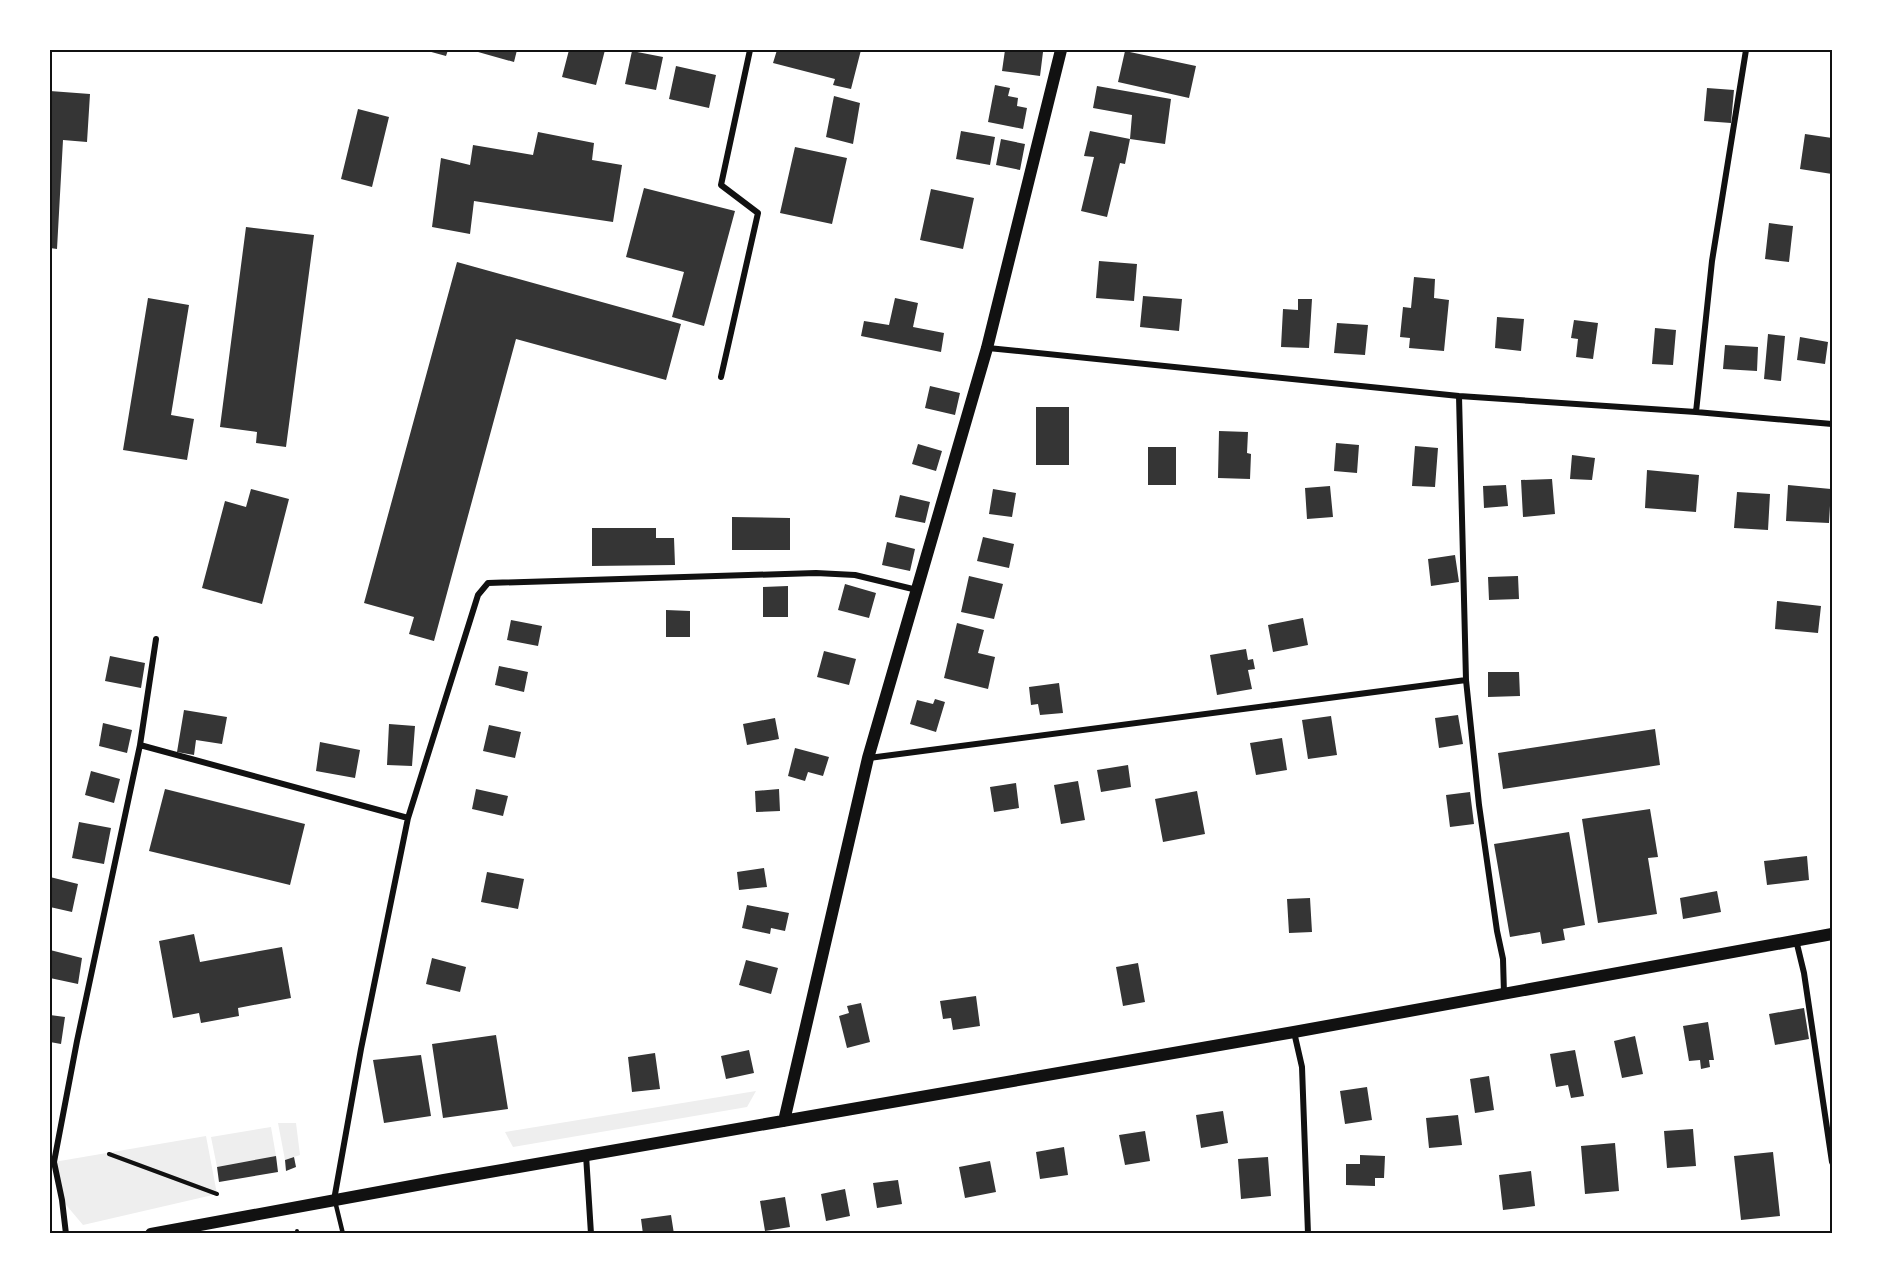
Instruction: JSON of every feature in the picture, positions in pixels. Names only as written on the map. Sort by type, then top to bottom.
[{"type":"main road","points":[[784,1121],[868,758],[987,348],[1061,50]]},
{"type":"main road","points":[[156,1233],[586,1155],[1294,1032],[1833,934]]},
{"type":"street","points":[[721,377],[758,213],[721,185],[750,50]]},
{"type":"street","points":[[1696,412],[1712,261],[1746,50]]},
{"type":"street","points":[[987,348],[1459,396],[1833,424]]},
{"type":"street","points":[[1459,396],[1466,680],[1481,817],[1503,959],[1504,994]]},
{"type":"street","points":[[334,1200],[361,1049],[408,818],[478,595],[488,583],[816,573],[855,575],[916,590]]},
{"type":"street","points":[[66,1233],[54,1162],[77,1041],[140,746],[156,639]]},
{"type":"street","points":[[868,758],[1466,680]]},
{"type":"street","points":[[140,746],[408,818]]},
{"type":"street","points":[[1796,940],[1804,973],[1833,1162]]},
{"type":"street","points":[[1294,1032],[1302,1067],[1308,1233]]},
{"type":"street","points":[[586,1155],[591,1233]]},
{"type":"lane","points":[[334,1200],[343,1233]]},
{"type":"path","points":[[109,1154],[217,1194]]},
{"type":"shaded area","points":[[756,1091],[747,1107],[513,1147],[505,1132]]},
{"type":"shaded area","points":[[278,1123],[296,1123],[300,1155],[285,1160]]},
{"type":"shaded area","points":[[271,1127],[276,1156],[217,1167],[211,1137]]},
{"type":"shaded area","points":[[206,1136],[217,1194],[83,1225],[62,1200],[54,1162]]},
{"type":"building","points":[[424,50],[448,50],[446,56]]},
{"type":"building","points":[[471,50],[517,50],[514,62]]},
{"type":"building","points":[[569,50],[605,50],[596,85],[562,77]]},
{"type":"building","points":[[777,50],[861,50],[851,89],[833,85],[835,79],[773,63]]},
{"type":"building","points":[[1005,50],[1043,52],[1040,76],[1002,71]]},
{"type":"building","points":[[632,51],[663,57],[656,90],[625,84]]},
{"type":"building","points":[[1125,51],[1196,66],[1189,98],[1118,82]]},
{"type":"building","points":[[676,66],[716,75],[709,108],[669,99]]},
{"type":"building","points":[[995,85],[1010,88],[1008,96],[1018,98],[1017,106],[1027,108],[1023,129],[988,122]]},
{"type":"building","points":[[1097,86],[1171,99],[1165,144],[1130,139],[1132,115],[1093,108]]},
{"type":"building","points":[[1707,88],[1734,90],[1731,123],[1704,121]]},
{"type":"building","points":[[50,91],[90,94],[87,142],[63,140],[57,249],[50,248]]},
{"type":"building","points":[[834,96],[860,103],[853,144],[826,137]]},
{"type":"building","points":[[358,109],[389,117],[372,187],[341,179]]},
{"type":"building","points":[[961,131],[995,137],[990,165],[956,159]]},
{"type":"building","points":[[1090,131],[1130,139],[1125,164],[1120,163],[1107,217],[1081,211],[1094,157],[1084,156]]},
{"type":"building","points":[[538,132],[594,143],[592,160],[622,165],[613,222],[474,201],[470,234],[432,227],[441,158],[470,165],[473,145],[533,155]]},
{"type":"building","points":[[1805,134],[1832,138],[1832,174],[1800,169]]},
{"type":"building","points":[[1001,139],[1025,144],[1020,170],[996,165]]},
{"type":"building","points":[[795,147],[847,158],[832,224],[780,213]]},
{"type":"building","points":[[644,188],[735,211],[704,326],[672,317],[684,272],[626,257]]},
{"type":"building","points":[[931,189],[974,198],[963,249],[920,240]]},
{"type":"building","points":[[1769,223],[1793,226],[1789,262],[1765,259]]},
{"type":"building","points":[[246,227],[314,235],[286,447],[256,443],[257,432],[220,427]]},
{"type":"building","points":[[1099,261],[1137,264],[1134,301],[1096,298]]},
{"type":"building","points":[[457,262],[681,324],[666,380],[516,339],[434,641],[409,634],[414,617],[364,603]]},
{"type":"building","points":[[1414,277],[1435,279],[1434,298],[1449,300],[1444,351],[1409,348],[1410,338],[1400,337],[1403,307],[1411,308]]},
{"type":"building","points":[[1143,296],[1182,299],[1179,331],[1140,327]]},
{"type":"building","points":[[148,298],[189,305],[171,415],[194,419],[187,460],[123,450]]},
{"type":"building","points":[[895,298],[918,303],[913,327],[944,333],[941,352],[861,336],[864,321],[889,325]]},
{"type":"building","points":[[1298,299],[1312,299],[1309,348],[1281,347],[1283,309],[1298,310]]},
{"type":"building","points":[[1497,317],[1524,319],[1521,351],[1495,348]]},
{"type":"building","points":[[1574,320],[1598,323],[1593,359],[1576,357],[1578,339],[1571,338]]},
{"type":"building","points":[[1337,323],[1368,325],[1365,355],[1334,353]]},
{"type":"building","points":[[1655,328],[1676,330],[1673,365],[1652,364]]},
{"type":"building","points":[[1768,334],[1785,336],[1781,381],[1764,379]]},
{"type":"building","points":[[1800,337],[1828,342],[1825,364],[1797,360]]},
{"type":"building","points":[[1725,345],[1758,347],[1757,371],[1723,369]]},
{"type":"building","points":[[930,386],[960,393],[955,415],[925,408]]},
{"type":"building","points":[[1036,407],[1069,407],[1069,465],[1036,465]]},
{"type":"building","points":[[1219,431],[1248,432],[1247,453],[1251,454],[1250,479],[1218,478]]},
{"type":"building","points":[[1336,443],[1359,445],[1357,473],[1334,471]]},
{"type":"building","points":[[918,444],[942,451],[936,471],[912,464]]},
{"type":"building","points":[[1415,446],[1438,448],[1435,487],[1412,486]]},
{"type":"building","points":[[1148,447],[1176,447],[1176,485],[1148,485]]},
{"type":"building","points":[[1572,455],[1595,458],[1592,480],[1570,479]]},
{"type":"building","points":[[1647,470],[1699,475],[1696,512],[1645,508]]},
{"type":"building","points":[[1552,479],[1555,514],[1523,517],[1521,480]]},
{"type":"building","points":[[1506,485],[1508,506],[1484,508],[1483,486]]},
{"type":"building","points":[[1788,485],[1831,489],[1829,523],[1786,521]]},
{"type":"building","points":[[1330,486],[1333,517],[1307,519],[1305,488]]},
{"type":"building","points":[[251,489],[289,499],[262,604],[202,588],[225,501],[246,507]]},
{"type":"building","points":[[993,489],[1016,493],[1012,517],[989,514]]},
{"type":"building","points":[[1737,492],[1770,494],[1768,530],[1734,528]]},
{"type":"building","points":[[900,495],[930,502],[925,523],[895,517]]},
{"type":"building","points":[[732,517],[790,518],[790,550],[732,550]]},
{"type":"building","points":[[592,528],[656,528],[656,538],[674,538],[675,565],[592,566]]},
{"type":"building","points":[[983,537],[1014,544],[1009,568],[977,561]]},
{"type":"building","points":[[887,542],[915,549],[910,571],[882,565]]},
{"type":"building","points":[[1455,555],[1459,582],[1431,586],[1428,559]]},
{"type":"building","points":[[969,576],[1003,584],[994,619],[961,612]]},
{"type":"building","points":[[1518,576],[1519,599],[1489,600],[1488,577]]},
{"type":"building","points":[[845,584],[876,593],[869,618],[838,610]]},
{"type":"building","points":[[788,586],[788,617],[763,617],[763,587]]},
{"type":"building","points":[[1777,601],[1821,606],[1818,633],[1775,629]]},
{"type":"building","points":[[666,610],[690,611],[690,637],[666,637]]},
{"type":"building","points":[[1303,618],[1308,645],[1273,652],[1268,625]]},
{"type":"building","points":[[511,620],[542,626],[538,646],[507,640]]},
{"type":"building","points":[[957,623],[984,630],[978,653],[995,657],[988,689],[944,678]]},
{"type":"building","points":[[1246,649],[1248,660],[1253,659],[1255,669],[1248,670],[1252,689],[1217,695],[1210,655]]},
{"type":"building","points":[[824,651],[856,659],[849,685],[817,677]]},
{"type":"building","points":[[110,656],[145,663],[141,688],[105,681]]},
{"type":"building","points":[[499,666],[528,672],[524,692],[495,685]]},
{"type":"building","points":[[1488,672],[1519,672],[1520,696],[1488,697]]},
{"type":"building","points":[[1059,683],[1063,713],[1040,715],[1038,704],[1031,705],[1029,687]]},
{"type":"building","points":[[935,699],[945,702],[936,732],[910,724],[917,700],[933,704]]},
{"type":"building","points":[[184,710],[227,717],[222,744],[196,740],[194,755],[177,752]]},
{"type":"building","points":[[1458,715],[1463,744],[1439,748],[1435,718]]},
{"type":"building","points":[[1331,716],[1337,755],[1308,759],[1302,720]]},
{"type":"building","points":[[775,718],[779,739],[747,745],[743,724]]},
{"type":"building","points":[[103,723],[132,730],[127,753],[99,746]]},
{"type":"building","points":[[389,724],[415,726],[412,766],[387,765]]},
{"type":"building","points":[[489,725],[521,732],[515,758],[483,751]]},
{"type":"building","points":[[1655,729],[1660,765],[1503,789],[1498,753]]},
{"type":"building","points":[[1282,738],[1287,770],[1256,775],[1250,743]]},
{"type":"building","points":[[320,742],[360,750],[355,778],[316,771]]},
{"type":"building","points":[[795,748],[829,757],[823,776],[808,772],[805,781],[788,776]]},
{"type":"building","points":[[1128,765],[1131,787],[1101,792],[1097,770]]},
{"type":"building","points":[[91,771],[120,779],[114,803],[85,795]]},
{"type":"building","points":[[1078,781],[1085,820],[1061,824],[1054,785]]},
{"type":"building","points":[[1016,783],[1019,808],[994,812],[990,787]]},
{"type":"building","points":[[165,789],[305,824],[290,885],[149,851]]},
{"type":"building","points":[[476,789],[508,796],[503,816],[472,809]]},
{"type":"building","points":[[779,789],[780,811],[756,812],[755,791]]},
{"type":"building","points":[[1197,791],[1205,834],[1163,842],[1155,799]]},
{"type":"building","points":[[1470,792],[1474,824],[1450,827],[1446,795]]},
{"type":"building","points":[[1650,809],[1658,857],[1648,858],[1657,914],[1598,923],[1582,819]]},
{"type":"building","points":[[79,822],[111,828],[104,864],[72,858]]},
{"type":"building","points":[[1569,832],[1585,925],[1563,929],[1565,940],[1542,944],[1540,932],[1510,937],[1494,844]]},
{"type":"building","points":[[1807,856],[1809,880],[1767,885],[1764,861]]},
{"type":"building","points":[[764,868],[767,887],[739,890],[737,872]]},
{"type":"building","points":[[487,872],[524,879],[518,909],[481,902]]},
{"type":"building","points":[[50,877],[78,884],[72,912],[50,907]]},
{"type":"building","points":[[1717,891],[1721,912],[1683,919],[1680,898]]},
{"type":"building","points":[[1310,898],[1312,932],[1289,933],[1287,899]]},
{"type":"building","points":[[747,905],[789,913],[785,931],[771,928],[770,934],[742,928]]},
{"type":"building","points":[[194,934],[200,962],[282,947],[291,998],[238,1008],[239,1016],[201,1023],[199,1013],[173,1018],[159,941]]},
{"type":"building","points":[[50,950],[82,958],[78,984],[50,978]]},
{"type":"building","points":[[432,958],[466,967],[460,992],[426,984]]},
{"type":"building","points":[[746,960],[778,968],[771,994],[739,985]]},
{"type":"building","points":[[1138,963],[1145,1002],[1123,1006],[1116,967]]},
{"type":"building","points":[[976,996],[980,1026],[953,1030],[951,1018],[943,1019],[940,1001]]},
{"type":"building","points":[[861,1003],[870,1042],[847,1048],[839,1016],[849,1013],[847,1006]]},
{"type":"building","points":[[1804,1008],[1809,1039],[1775,1045],[1769,1014]]},
{"type":"building","points":[[50,1015],[65,1017],[61,1044],[50,1042]]},
{"type":"building","points":[[1708,1022],[1714,1060],[1709,1060],[1710,1067],[1701,1069],[1700,1060],[1689,1061],[1683,1026]]},
{"type":"building","points":[[496,1035],[508,1109],[443,1118],[432,1044]]},
{"type":"building","points":[[1635,1036],[1643,1074],[1622,1078],[1614,1041]]},
{"type":"building","points":[[749,1050],[754,1073],[726,1079],[721,1056]]},
{"type":"building","points":[[1575,1050],[1584,1096],[1571,1098],[1568,1085],[1556,1087],[1550,1054]]},
{"type":"building","points":[[655,1053],[660,1089],[632,1092],[628,1057]]},
{"type":"building","points":[[421,1055],[431,1116],[384,1123],[373,1060]]},
{"type":"building","points":[[1489,1076],[1494,1110],[1475,1113],[1470,1079]]},
{"type":"building","points":[[1367,1087],[1372,1120],[1345,1124],[1340,1091]]},
{"type":"building","points":[[1223,1111],[1228,1143],[1201,1148],[1196,1115]]},
{"type":"building","points":[[1458,1115],[1462,1145],[1429,1148],[1426,1118]]},
{"type":"building","points":[[1693,1129],[1696,1166],[1667,1168],[1664,1131]]},
{"type":"building","points":[[1145,1131],[1150,1161],[1125,1165],[1119,1135]]},
{"type":"building","points":[[1615,1143],[1619,1191],[1585,1194],[1581,1146]]},
{"type":"building","points":[[1064,1147],[1068,1175],[1040,1179],[1036,1152]]},
{"type":"building","points":[[1773,1152],[1780,1216],[1741,1220],[1734,1156]]},
{"type":"building","points":[[1360,1155],[1385,1156],[1384,1178],[1375,1178],[1375,1186],[1346,1185],[1346,1164],[1360,1164]]},
{"type":"building","points":[[276,1156],[278,1172],[219,1182],[217,1167]]},
{"type":"building","points":[[294,1157],[296,1167],[286,1171],[285,1160]]},
{"type":"building","points":[[1268,1157],[1271,1196],[1241,1199],[1238,1159]]},
{"type":"building","points":[[990,1161],[996,1192],[965,1198],[959,1167]]},
{"type":"building","points":[[1531,1171],[1535,1206],[1503,1210],[1499,1175]]},
{"type":"building","points":[[898,1180],[902,1204],[877,1208],[873,1183]]},
{"type":"building","points":[[845,1189],[850,1216],[826,1221],[821,1194]]},
{"type":"building","points":[[785,1197],[790,1227],[765,1231],[760,1201]]},
{"type":"building","points":[[671,1215],[674,1234],[643,1234],[641,1219]]}]
